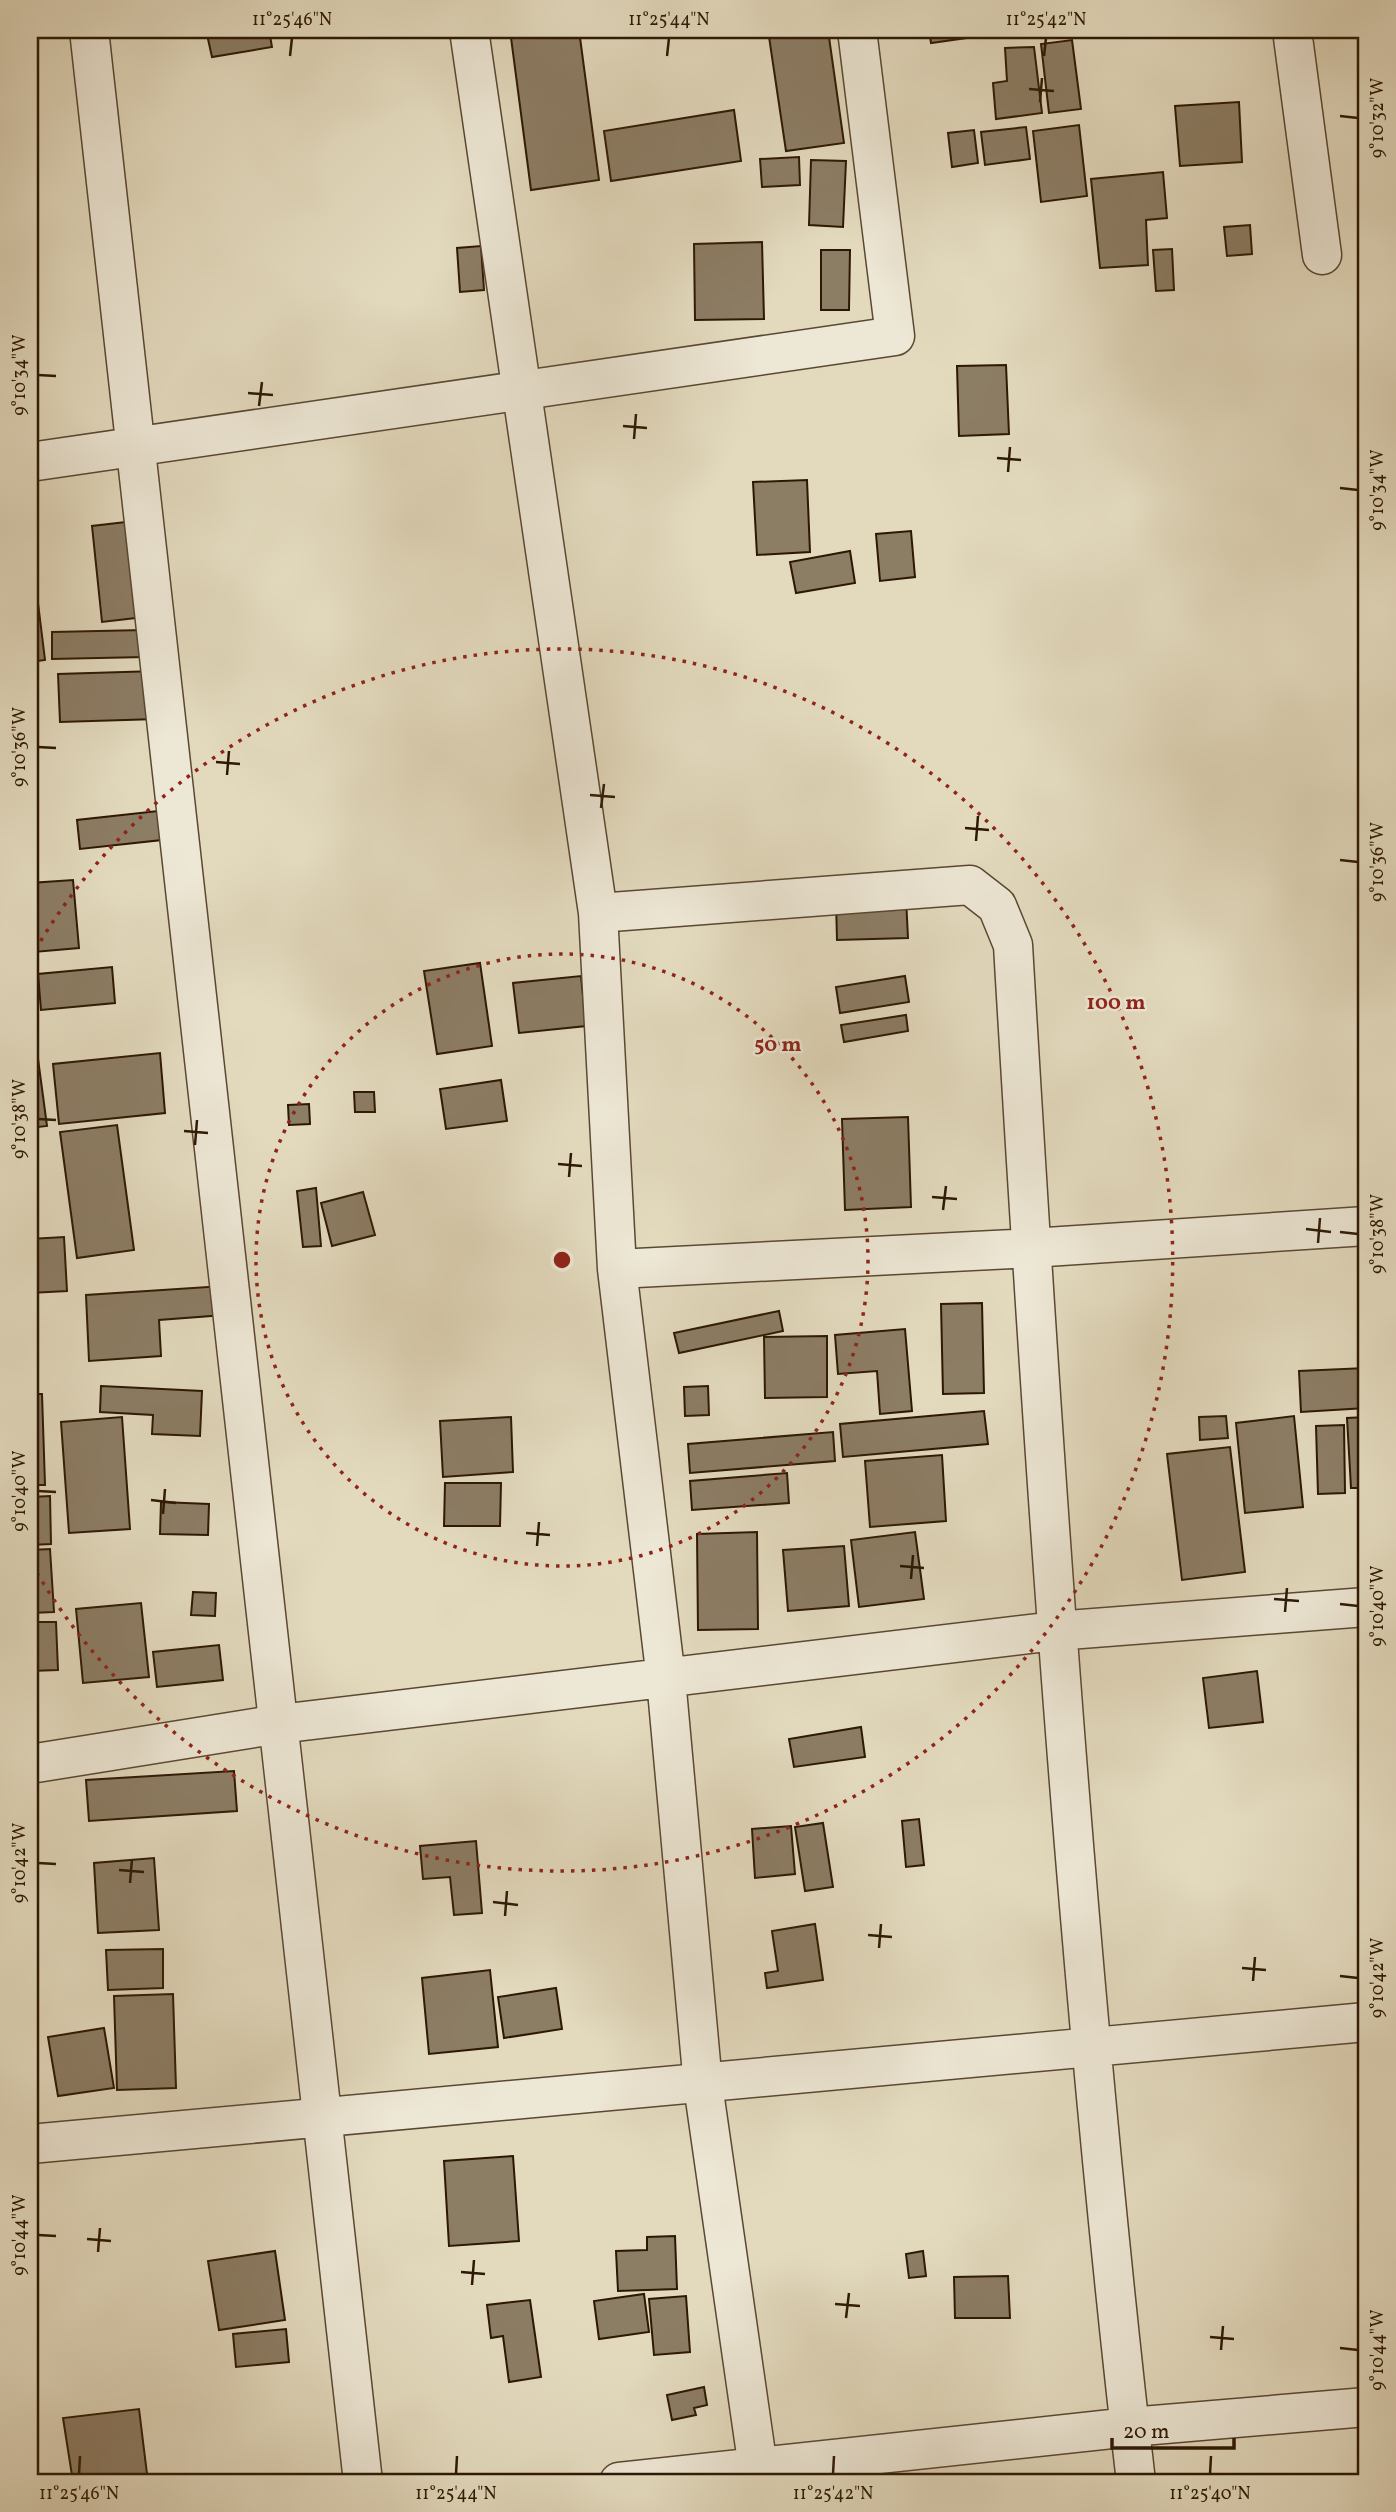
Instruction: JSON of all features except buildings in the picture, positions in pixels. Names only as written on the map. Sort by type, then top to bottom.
[{"type":"street","points":[[89,30],[363,2482]]},
{"type":"street","points":[[469,30],[598,913],[617,1269],[666,1679],[703,2085],[759,2475]]},
{"type":"street","points":[[30,461],[895,336],[857,30]]},
{"type":"street","points":[[1292,30],[1322,255]]},
{"type":"street","points":[[598,913],[970,885],[997,906],[1013,944],[1055,1631],[1091,2046],[1136,2482]]},
{"type":"street","points":[[617,1269],[1031,1248],[1366,1226]]},
{"type":"street","points":[[30,1764],[279,1724],[1055,1631],[1366,1607]]},
{"type":"street","points":[[30,2144],[323,2116],[703,2085],[1091,2046],[1366,2022]]},
{"type":"street","points":[[619,2482],[759,2475],[1130,2427],[1366,2407]]}]
